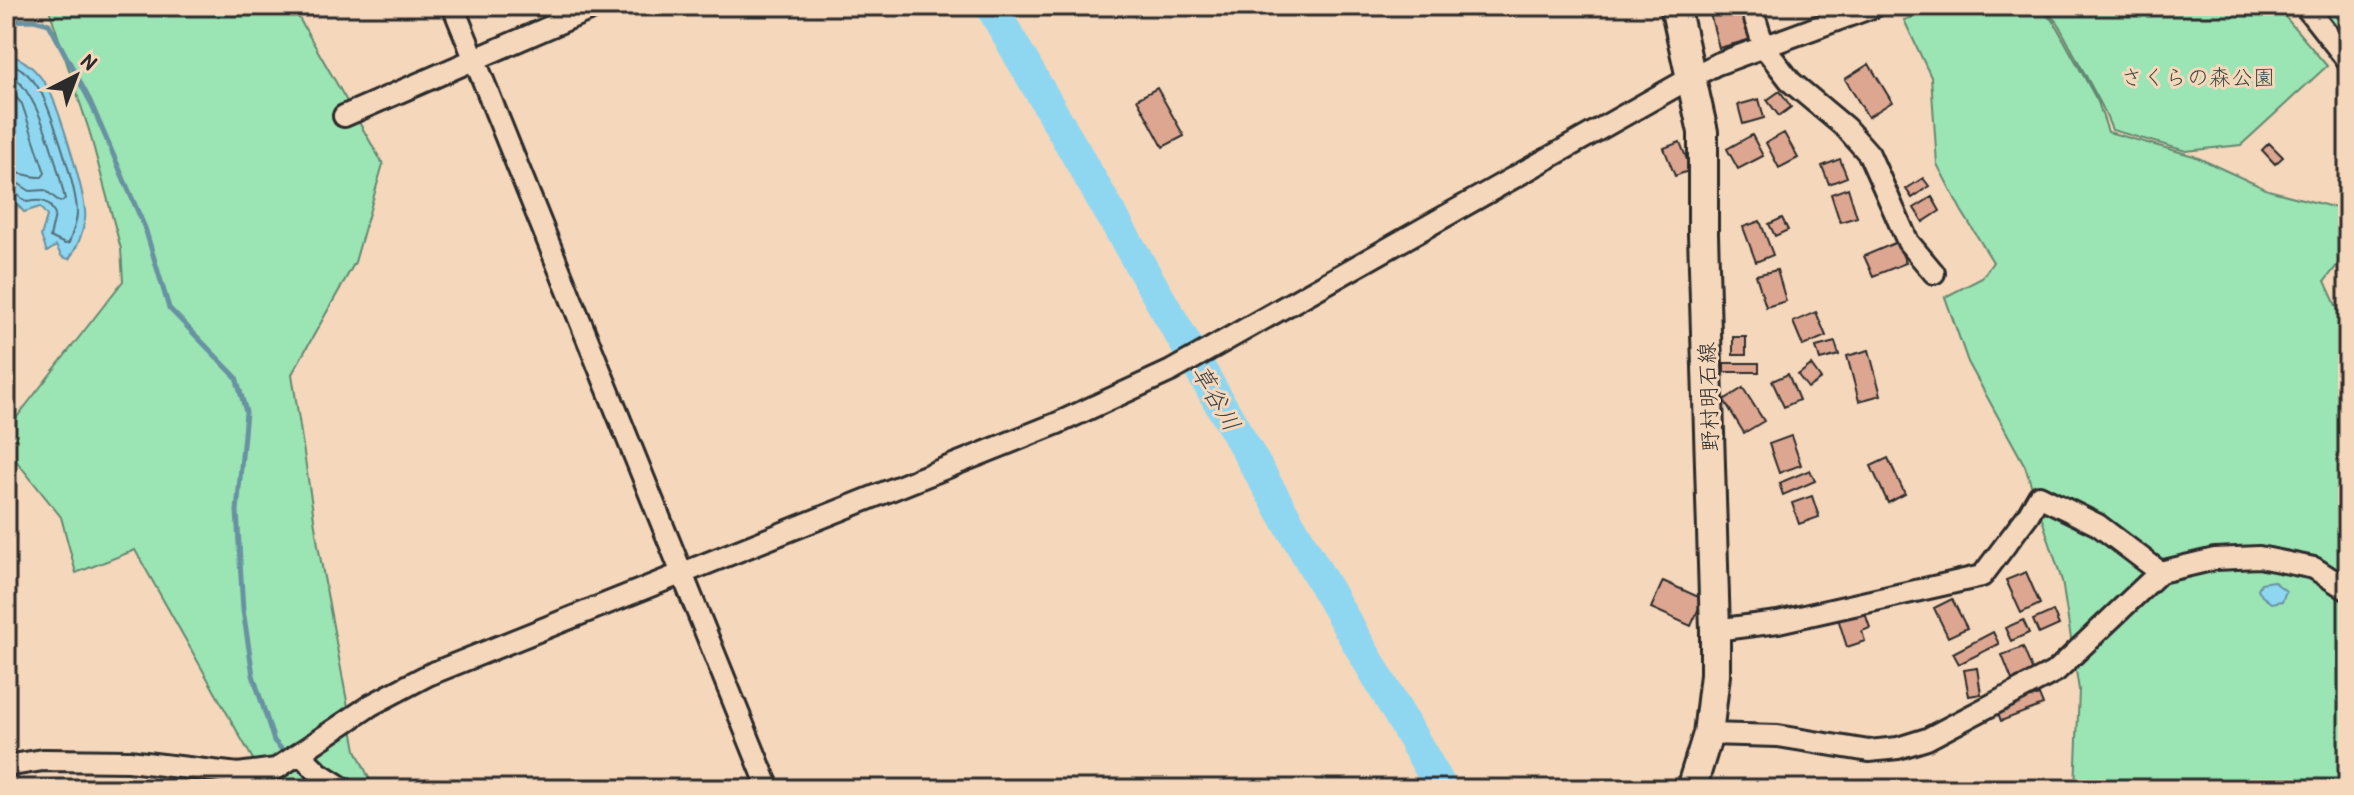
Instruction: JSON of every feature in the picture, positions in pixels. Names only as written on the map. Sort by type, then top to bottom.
[{"type":"main road","name":"野村明石線","points":[[1675,6],[1703,132],[1703,234],[1715,630],[1715,675],[1708,734],[1691,789]]},
{"type":"street","points":[[453,6],[769,789]]},
{"type":"street","points":[[344,116],[598,6]]},
{"type":"street","points":[[1751,6],[1764,47],[1791,82],[1846,128],[1869,154],[1908,242],[1934,273]]},
{"type":"street","points":[[6,766],[43,760],[129,761],[238,774],[276,769],[371,705],[428,675],[1058,423],[1171,371],[1717,64],[1875,6]]},
{"type":"street","points":[[2305,6],[2348,61]]},
{"type":"street","points":[[1715,630],[1778,622],[1982,576],[2039,496],[2098,525],[2160,572]]},
{"type":"street","points":[[1708,734],[1778,736],[1869,751],[1898,748],[1927,739],[2056,671],[2160,572],[2215,559],[2259,557],[2314,568],[2348,590]]},
{"type":"street","points":[[300,754],[319,773],[344,789]]},
{"type":"green space","points":[[48,6],[292,6],[383,164],[355,262],[292,374],[318,545],[356,750],[374,789],[74,789],[268,786],[135,550],[76,573],[61,517],[6,448],[6,431],[123,281],[121,249],[89,130]]},
{"type":"green space","points":[[1945,6],[2036,6],[2054,22],[2098,102],[2108,132],[2194,156],[2268,190],[2348,211],[2348,251],[2325,281],[2348,332],[2348,789],[2075,789],[2079,690],[2062,581],[2025,466],[1968,362],[1945,297],[1982,278],[1993,262],[1937,164],[1931,77],[1904,20]]},
{"type":"green space","name":"さくらの森公園","points":[[2039,6],[2276,6],[2327,66],[2241,145],[2186,151],[2112,130],[2057,22]]},
{"type":"green space","points":[[2314,6],[2348,6],[2348,47]]},
{"type":"water","points":[[6,55],[25,62],[44,82],[53,98],[71,153],[82,193],[85,219],[69,259],[62,257],[56,246],[47,252],[41,236],[47,216],[40,207],[24,212],[14,201],[7,203]]},
{"type":"water","points":[[2273,581],[2286,591],[2282,601],[2271,603],[2258,589],[2261,583]]},
{"type":"building","points":[[1743,6],[1752,39],[1719,48],[1709,10]]},
{"type":"building","points":[[1869,64],[1892,102],[1868,117],[1845,79]]},
{"type":"building","points":[[1157,88],[1184,136],[1163,147],[1137,99]]},
{"type":"building","points":[[1780,91],[1791,107],[1779,116],[1767,100]]},
{"type":"building","points":[[1759,99],[1764,118],[1743,124],[1738,105]]},
{"type":"building","points":[[1784,133],[1798,158],[1779,168],[1766,143]]},
{"type":"building","points":[[1752,135],[1763,156],[1738,169],[1727,149]]},
{"type":"building","points":[[1680,142],[1691,170],[1675,176],[1664,148]]},
{"type":"building","points":[[2269,143],[2283,157],[2275,164],[2262,150]]},
{"type":"building","points":[[1840,159],[1847,177],[1829,184],[1822,166]]},
{"type":"building","points":[[1923,178],[1929,186],[1912,198],[1906,189]]},
{"type":"building","points":[[1848,188],[1857,217],[1840,222],[1831,194]]},
{"type":"building","points":[[1932,197],[1940,211],[1923,222],[1914,208]]},
{"type":"building","points":[[1782,218],[1788,230],[1775,236],[1769,224]]},
{"type":"building","points":[[1760,221],[1773,255],[1756,262],[1743,227]]},
{"type":"building","points":[[1897,242],[1906,263],[1873,276],[1864,256]]},
{"type":"building","points":[[1777,270],[1786,301],[1766,307],[1756,275]]},
{"type":"building","points":[[1816,312],[1826,336],[1803,346],[1793,322]]},
{"type":"building","points":[[1733,337],[1746,337],[1746,355],[1733,355]]},
{"type":"building","points":[[1835,342],[1839,355],[1820,360],[1816,347]]},
{"type":"building","points":[[1869,350],[1881,395],[1859,401],[1847,356]]},
{"type":"building","points":[[1724,363],[1759,363],[1759,372],[1724,372]]},
{"type":"building","points":[[1811,365],[1821,379],[1808,388],[1798,375]]},
{"type":"building","points":[[1788,374],[1799,400],[1784,407],[1772,381]]},
{"type":"building","points":[[1743,388],[1764,421],[1744,433],[1724,400]]},
{"type":"building","points":[[1791,436],[1801,465],[1779,473],[1769,444]]},
{"type":"building","points":[[1888,458],[1905,494],[1888,503],[1871,466]]},
{"type":"building","points":[[1810,470],[1815,481],[1783,495],[1779,483]]},
{"type":"building","points":[[1812,496],[1819,517],[1799,524],[1792,503]]},
{"type":"building","points":[[2026,572],[2040,604],[2021,613],[2006,580]]},
{"type":"building","points":[[1663,581],[1703,599],[1691,626],[1651,608]]},
{"type":"building","points":[[1952,599],[1967,628],[1948,637],[1934,608]]},
{"type":"building","points":[[1862,604],[1870,628],[1862,631],[1865,641],[1847,647],[1836,612]]},
{"type":"building","points":[[2053,611],[2059,625],[2039,634],[2033,620]]},
{"type":"building","points":[[2023,620],[2029,633],[2011,641],[2005,628]]},
{"type":"building","points":[[1993,632],[1999,644],[1959,664],[1953,653]]},
{"type":"building","points":[[2023,647],[2033,672],[2012,680],[2002,655]]},
{"type":"building","points":[[1977,668],[1981,694],[1969,696],[1964,670]]},
{"type":"building","points":[[2039,695],[2043,705],[2001,721],[1997,710]]},
{"type":"waterway","name":"草谷川","points":[[991,6],[1442,789]]},
{"type":"waterway","points":[[6,21],[34,20],[49,24],[90,101],[145,228],[169,308],[236,377],[246,412],[237,511],[243,610],[253,675],[274,741],[287,755]]},
{"type":"waterway","points":[[294,762],[322,789]]}]
